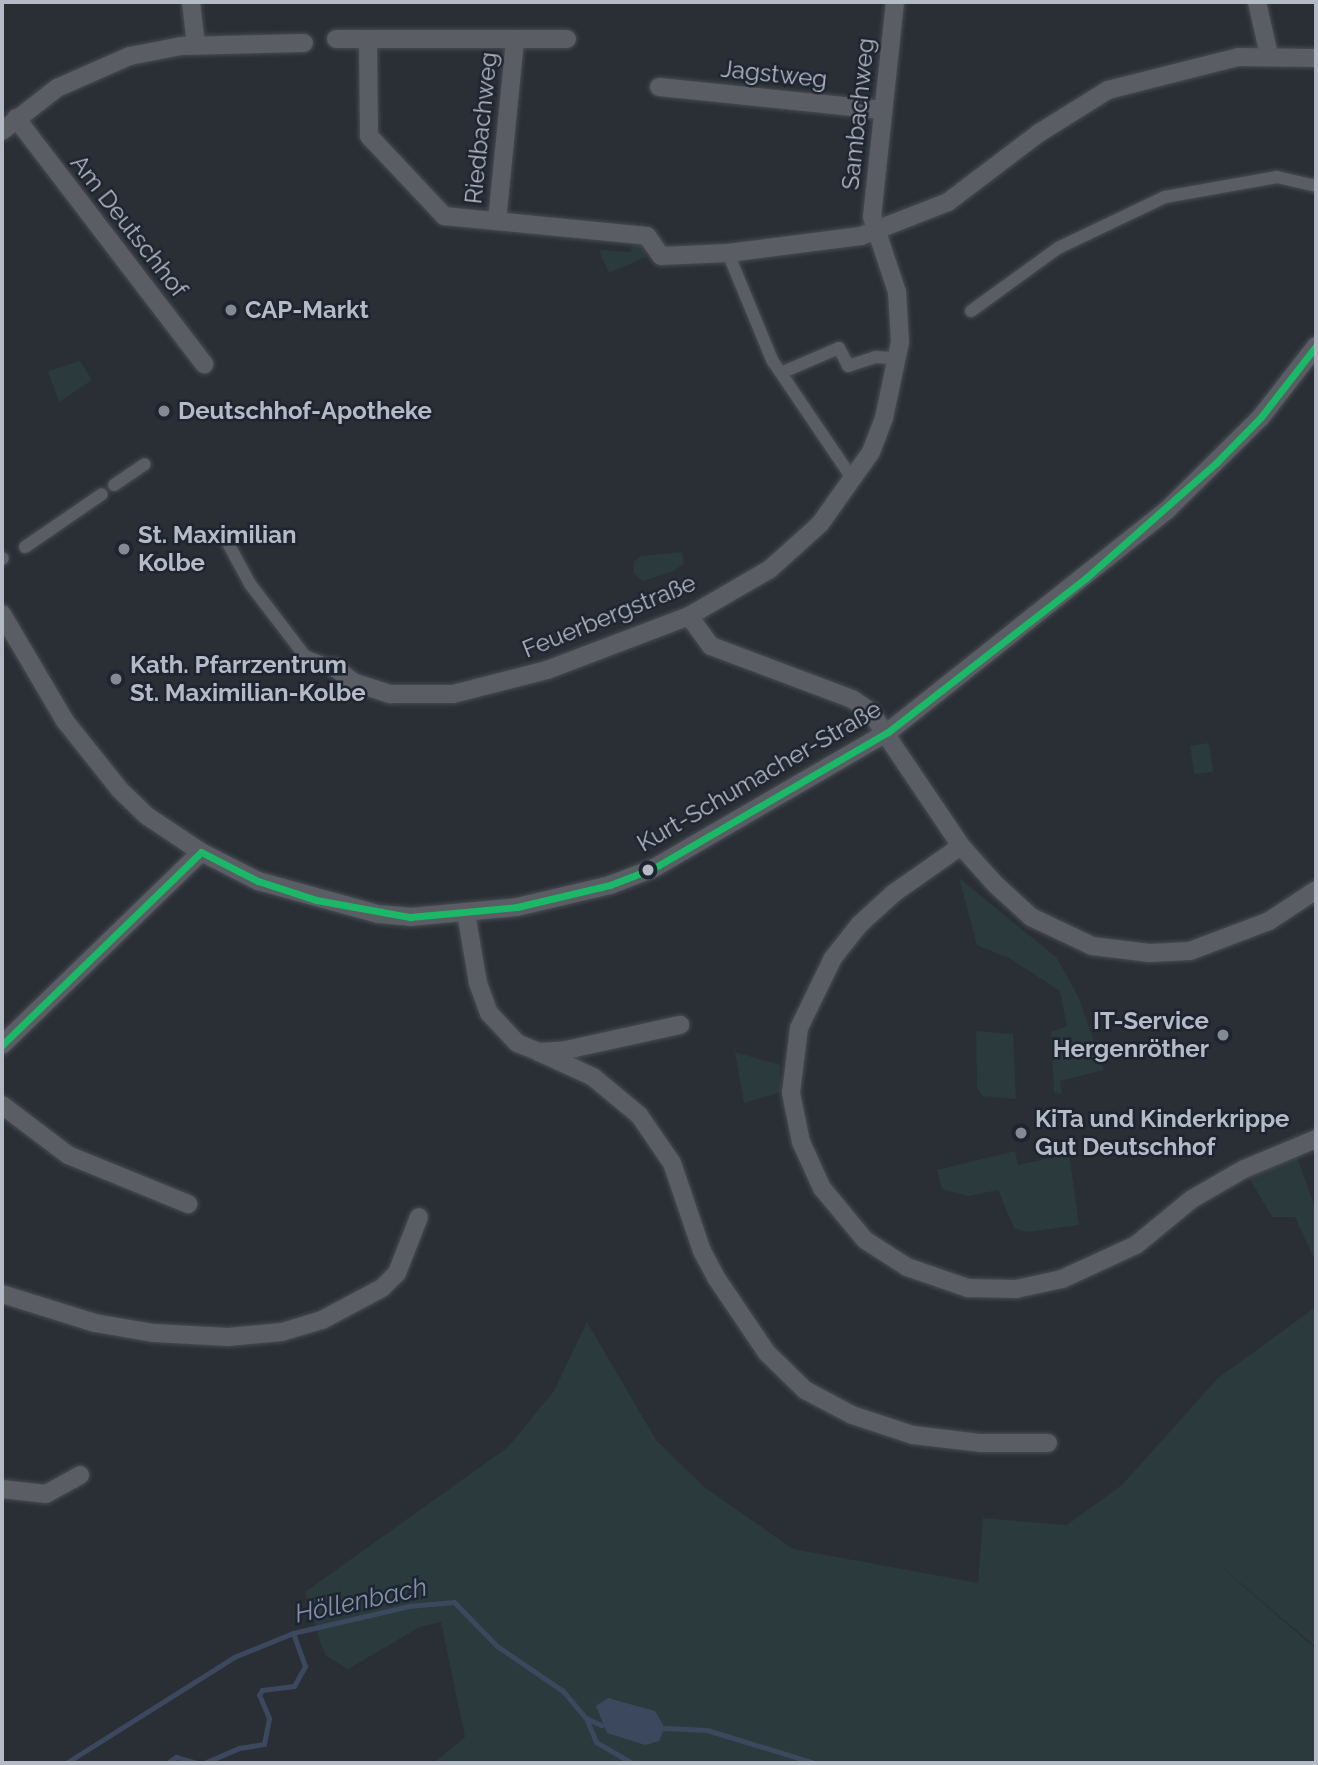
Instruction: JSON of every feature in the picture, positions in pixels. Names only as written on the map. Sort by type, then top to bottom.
[{"type":"street","points":[[191,2],[196,45]]},
{"type":"street","name":"Sambachweg","points":[[874,231],[895,2]]},
{"type":"street","points":[[1257,2],[1269,55]]},
{"type":"street","name":"Riedbachweg","points":[[335,38],[567,39]]},
{"type":"street","name":"Riedbachweg","points":[[368,39],[369,136],[444,216],[647,236],[661,256],[728,253]]},
{"type":"street","name":"Riedbachweg","points":[[497,222],[515,40]]},
{"type":"street","points":[[2,131],[57,88],[105,65],[154,50],[196,45],[304,43]]},
{"type":"street","points":[[854,481],[783,372],[772,360],[728,253],[874,231],[948,202],[1039,133],[1108,90],[1211,63],[1269,55],[1316,58]]},
{"type":"street","name":"Jagstweg","points":[[659,87],[883,110]]},
{"type":"street","name":"Am Deutschhof","points":[[16,118],[204,364]]},
{"type":"street","points":[[971,311],[1058,248],[1165,197],[1277,177],[1316,186]]},
{"type":"street","name":"Feuerbergstraße","points":[[334,667],[353,682],[391,694],[453,694],[578,660],[689,616],[769,569],[820,524],[854,481],[884,418],[897,358],[897,292],[874,231]]},
{"type":"street","points":[[783,372],[839,348],[848,366],[876,357],[897,358]]},
{"type":"street","name":"Kurt-Schumacher-Straße","points":[[2,614],[65,721],[120,790],[147,816],[201,852],[258,881],[354,909],[410,917],[466,913],[559,899],[649,871],[888,732],[1166,511],[1261,417],[1313,358]]},
{"type":"street","points":[[114,485],[145,464]]},
{"type":"street","points":[[25,547],[102,494]]},
{"type":"street","points":[[223,534],[250,584],[305,656],[334,667]]},
{"type":"street","points":[[689,616],[711,646],[852,699],[870,711],[888,732],[961,846],[1031,917],[1092,946],[1150,953],[1190,951],[1269,921],[1316,890]]},
{"type":"street","points":[[961,846],[894,892],[859,925],[833,958],[799,1028],[791,1093],[801,1142],[822,1188],[865,1240],[907,1266],[968,1288],[1016,1289],[1062,1279],[1136,1245],[1192,1199],[1244,1168],[1316,1139]]},
{"type":"street","points":[[2,1045],[201,852]]},
{"type":"street","points":[[466,913],[478,983],[489,1013],[517,1043],[593,1077],[639,1115],[672,1163],[702,1251],[717,1279],[766,1353],[805,1390],[852,1415],[913,1435],[980,1443],[1048,1443]]},
{"type":"street","points":[[539,1052],[680,1025]]},
{"type":"street","points":[[2,1105],[68,1155],[188,1204]]},
{"type":"street","points":[[2,1294],[69,1316],[154,1333],[228,1337],[282,1332],[322,1321],[382,1288],[397,1273],[419,1217]]},
{"type":"street","points":[[2,1489],[46,1494],[80,1475]]},
{"type":"shaded area","points":[[645,239],[646,257],[609,273],[599,250],[631,252],[632,240]]},
{"type":"shaded area","points":[[80,361],[92,380],[59,402],[48,371]]},
{"type":"shaded area","points":[[682,552],[684,564],[673,571],[643,581],[634,574],[634,562],[641,556]]},
{"type":"shaded area","points":[[1209,743],[1213,772],[1194,774],[1190,746]]},
{"type":"shaded area","points":[[959,878],[1056,957],[1078,996],[1104,1070],[1060,1081],[1062,1094],[1054,1092],[1051,1032],[1067,1026],[1060,991],[1009,958],[977,945]]},
{"type":"shaded area","points":[[976,1031],[1013,1034],[1016,1099],[982,1096],[977,1088]]},
{"type":"shaded area","points":[[735,1052],[780,1065],[781,1092],[744,1103]]},
{"type":"shaded area","points":[[1293,1146],[1316,1210],[1316,1262],[1295,1217],[1272,1217],[1244,1169]]},
{"type":"shaded area","points":[[1015,1151],[1018,1165],[1069,1154],[1079,1225],[1027,1232],[1014,1228],[998,1190],[968,1196],[942,1189],[937,1170]]},
{"type":"shaded area","points":[[1316,1307],[1316,1647],[1204,1552],[1316,1649],[1316,1763],[434,1763],[465,1737],[441,1622],[420,1627],[348,1669],[326,1656],[321,1644],[305,1592],[508,1447],[554,1391],[587,1322],[656,1440],[704,1487],[793,1549],[978,1583],[983,1518],[1067,1525],[1122,1485],[1218,1378]]},
{"type":"water","points":[[608,1698],[655,1711],[665,1728],[659,1741],[645,1745],[607,1733],[596,1706]]},
{"type":"waterway","name":"Höllenbach","points":[[66,1763],[234,1657],[293,1633],[409,1606],[454,1602],[497,1646],[563,1691],[586,1718],[596,1742],[632,1763]]},
{"type":"waterway","points":[[204,1763],[239,1748],[264,1744],[269,1718],[259,1695],[262,1690],[294,1686],[305,1666],[293,1633]]},
{"type":"waterway","points":[[586,1718],[601,1725]]},
{"type":"waterway","points":[[665,1728],[707,1730],[815,1763]]},
{"type":"waterway","points":[[167,1763],[176,1757],[197,1763]]},
{"type":"transit line","points":[[201,852],[258,881],[316,900],[410,917],[517,907],[610,885],[654,868],[888,732],[1086,578],[1216,463],[1261,417],[1316,346]]},
{"type":"transit line","points":[[2,1045],[201,852]]},
{"type":"place","name":"CAP-Markt","points":[[231,310]]},
{"type":"place","name":"Deutschhof-Apotheke","points":[[164,411]]},
{"type":"place","name":"St. Maximilian Kolbe","points":[[124,549]]},
{"type":"place","name":"Kath. Pfarrzentrum St. Maximilian-Kolbe","points":[[116,679]]},
{"type":"place","name":"IT-Service Hergenröther","points":[[1223,1035]]},
{"type":"place","name":"KiTa und Kinderkrippe Gut Deutschhof","points":[[1021,1133]]}]
